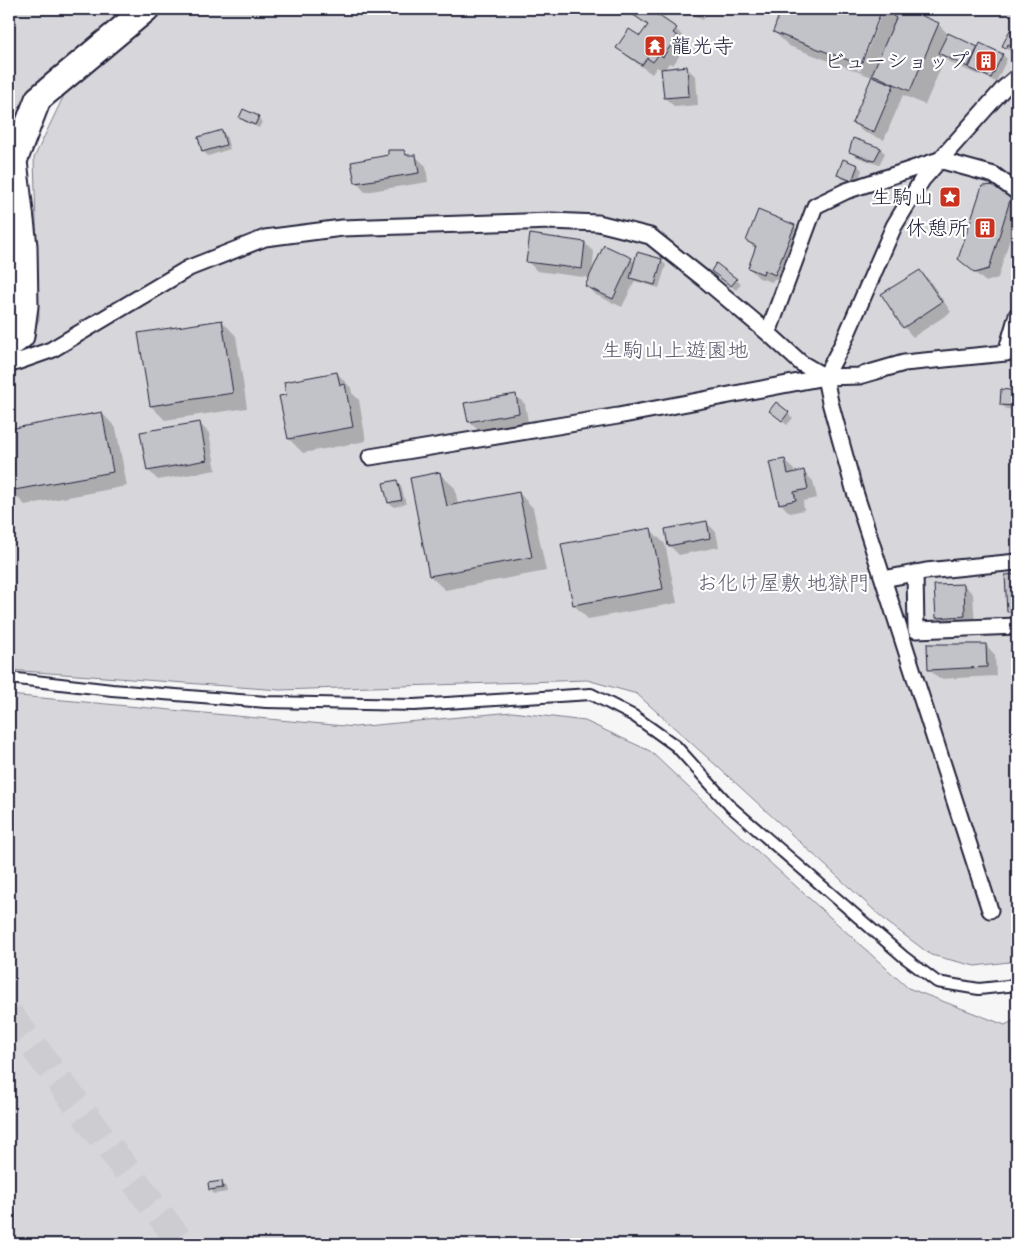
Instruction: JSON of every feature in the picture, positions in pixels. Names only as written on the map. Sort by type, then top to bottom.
[{"type":"street","points":[[9,345],[21,336],[25,306],[24,246],[14,161],[38,99],[146,9]]},
{"type":"street","points":[[990,910],[854,489],[825,377],[843,343],[894,226],[922,180],[1004,88],[1017,77]]},
{"type":"street","points":[[768,333],[815,206],[846,191],[939,160],[994,175],[1017,192]]},
{"type":"street","points":[[9,364],[51,350],[189,268],[265,238],[342,228],[551,220],[598,223],[650,236],[704,279],[801,363],[825,377]]},
{"type":"street","points":[[370,457],[618,416],[825,377],[859,376],[904,363],[1012,351],[1017,316]]},
{"type":"street","points":[[883,579],[915,573],[1017,562]]},
{"type":"street","points":[[915,573],[916,630],[1017,626]]},
{"type":"lane","points":[[9,678],[112,690],[266,702],[414,705],[591,694],[634,716],[676,746],[731,807],[904,957],[937,982],[979,989],[1017,985]]},
{"type":"green space","points":[[9,9],[123,9],[38,90],[9,149]]},
{"type":"green space","name":"生駒山上遊園地","points":[[169,9],[1017,9],[1017,961],[975,966],[931,955],[887,922],[637,694],[587,680],[280,690],[9,670],[9,374],[14,374],[39,319],[34,158],[67,89]]},
{"type":"green space","points":[[9,695],[355,727],[512,712],[585,721],[650,751],[908,988],[1005,1025],[1017,1019],[1017,1244],[9,1244]]},
{"type":"building","points":[[635,9],[649,9],[677,28],[673,33],[677,36],[663,57],[659,54],[653,62],[647,58],[642,65],[616,48],[629,29],[640,36],[648,25],[632,14]]},
{"type":"building","points":[[781,9],[882,9],[861,65],[773,32]]},
{"type":"building","points":[[896,9],[906,9],[939,23],[910,91],[872,74],[896,18],[893,16]]},
{"type":"building","points":[[1010,30],[1017,33],[1017,36],[1012,46],[1008,44],[1006,48],[1002,46]]},
{"type":"building","points":[[948,33],[978,47],[968,67],[938,53]]},
{"type":"building","name":"ビューショップ","points":[[980,43],[1003,54],[991,78],[969,68]]},
{"type":"building","points":[[687,66],[689,96],[664,98],[661,69]]},
{"type":"building","points":[[872,76],[894,85],[874,132],[852,123]]},
{"type":"building","points":[[243,109],[259,116],[255,125],[239,118]]},
{"type":"building","points":[[222,130],[226,145],[202,152],[198,137]]},
{"type":"building","points":[[853,138],[881,148],[874,161],[849,152]]},
{"type":"building","points":[[388,150],[404,150],[406,155],[416,155],[419,173],[355,183],[351,162],[388,155]]},
{"type":"building","points":[[843,159],[858,165],[852,181],[837,175]]},
{"type":"building","name":"休憩所","points":[[996,185],[1011,197],[989,269],[975,273],[958,259],[982,186]]},
{"type":"building","points":[[758,210],[795,225],[775,275],[764,270],[763,274],[748,268],[756,246],[746,241]]},
{"type":"building","points":[[530,234],[585,242],[582,269],[526,262]]},
{"type":"building","points":[[604,245],[632,258],[613,299],[585,286]]},
{"type":"building","points":[[637,252],[662,259],[655,285],[630,278]]},
{"type":"building","points":[[716,263],[737,279],[731,286],[711,271]]},
{"type":"building","points":[[920,270],[942,302],[903,328],[881,294]]},
{"type":"building","points":[[222,320],[233,393],[150,406],[138,333]]},
{"type":"building","points":[[337,372],[340,385],[345,384],[353,427],[288,439],[279,396],[286,395],[284,382]]},
{"type":"building","points":[[1001,389],[1017,391],[1016,406],[1000,405]]},
{"type":"building","points":[[516,394],[519,413],[468,422],[464,403]]},
{"type":"building","points":[[776,402],[789,412],[782,421],[769,411]]},
{"type":"building","points":[[102,412],[113,472],[9,491],[9,429]]},
{"type":"building","points":[[200,422],[207,460],[147,471],[140,432]]},
{"type":"building","points":[[785,459],[788,474],[804,470],[808,489],[794,492],[796,500],[779,504],[769,462]]},
{"type":"building","points":[[440,472],[447,506],[519,492],[532,557],[429,576],[410,478]]},
{"type":"building","points":[[397,480],[402,500],[388,503],[383,483]]},
{"type":"building","points":[[707,521],[710,538],[668,546],[665,529]]},
{"type":"building","points":[[651,528],[663,589],[573,605],[561,544]]},
{"type":"building","points":[[1017,574],[1017,611],[1007,612],[1005,575]]},
{"type":"building","points":[[964,584],[965,616],[936,618],[934,585]]},
{"type":"building","points":[[927,644],[986,644],[987,667],[928,670]]},
{"type":"building","points":[[222,1181],[223,1188],[209,1190],[208,1183]]},
{"type":"tunnel","points":[[9,1014],[182,1244]]},
{"type":"place","name":"龍光寺","points":[[655,46]]},
{"type":"place","name":"ビューショップ","points":[[986,61]]},
{"type":"place","name":"生駒山","points":[[950,197]]},
{"type":"place","name":"休憩所","points":[[985,228]]},
{"type":"park label","name":"お化け屋敷 地獄門","points":[[783,583]]}]
